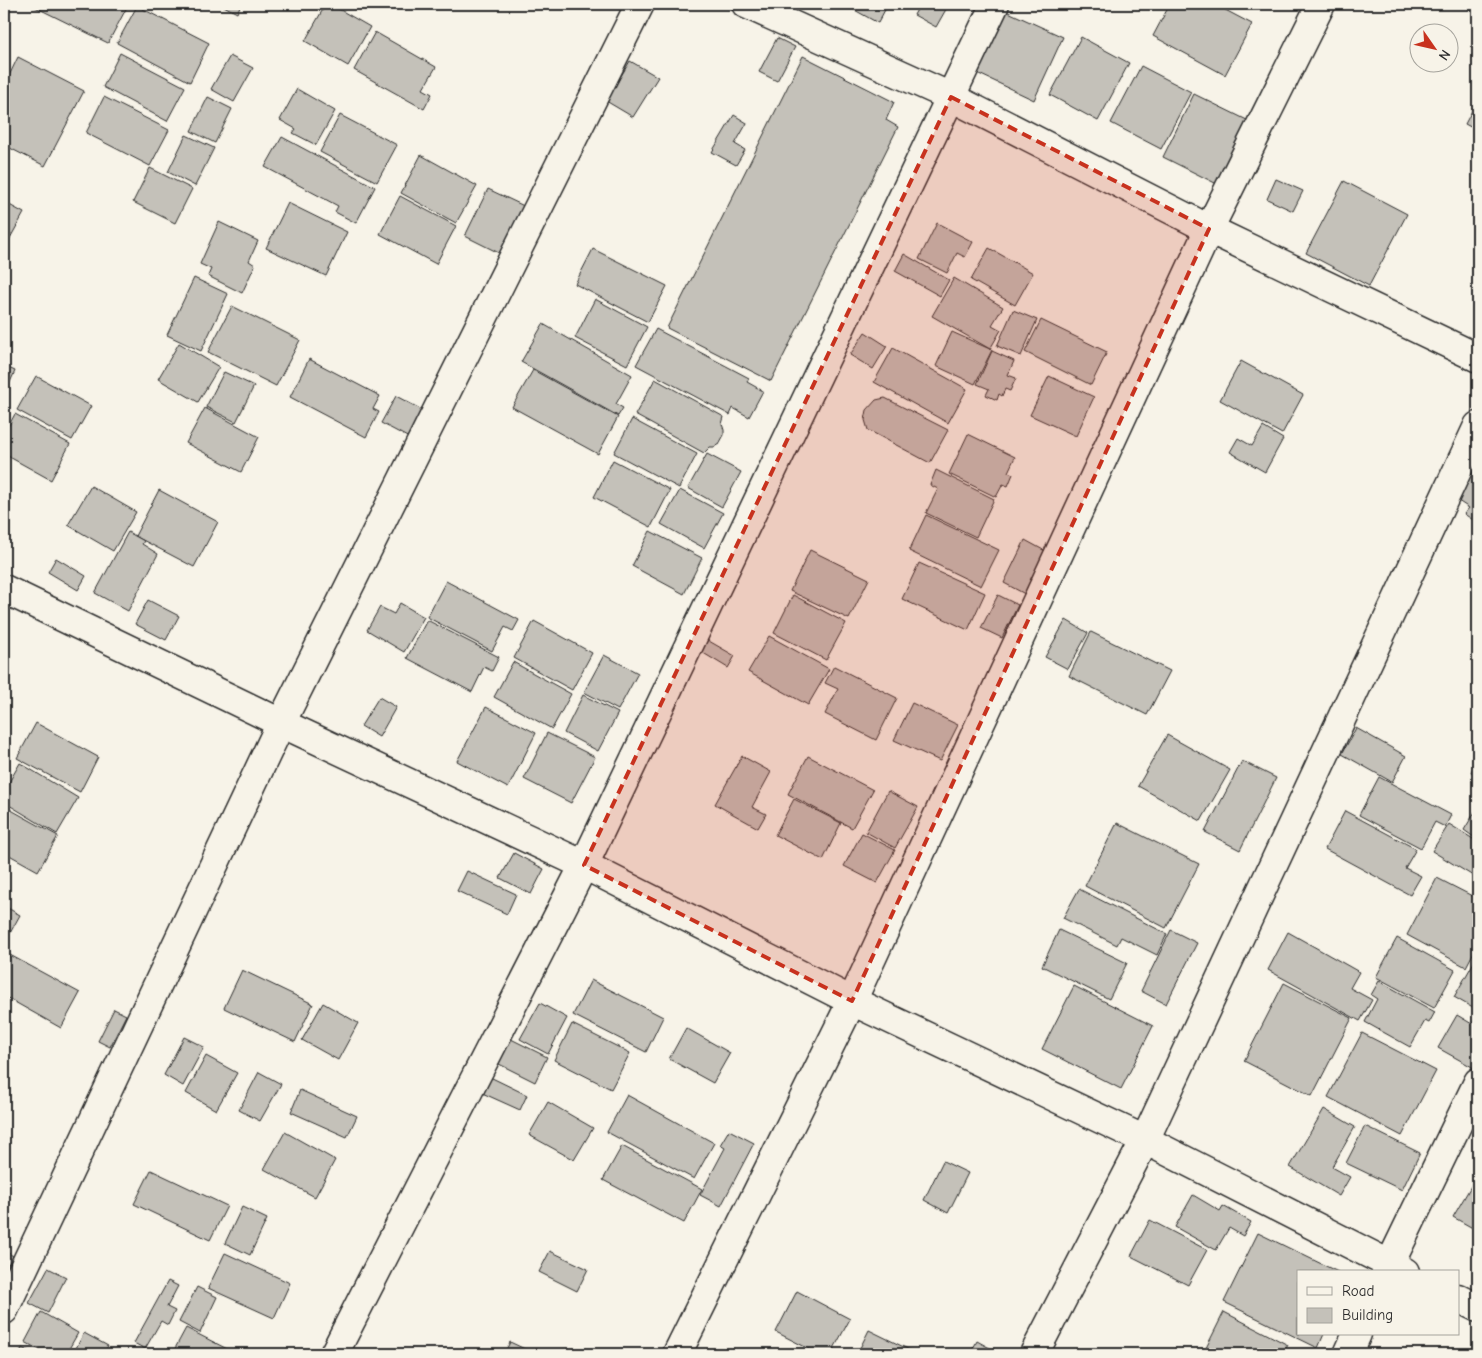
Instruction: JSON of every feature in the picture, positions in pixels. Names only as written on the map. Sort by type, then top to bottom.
[{"type":"street","points":[[4,1310],[281,723],[640,4]]},
{"type":"street","points":[[746,4],[951,97],[1209,229],[1478,358]]},
{"type":"street","points":[[334,1354],[584,864],[995,4]]},
{"type":"street","points":[[677,1354],[852,1001],[1209,229],[1321,4]]},
{"type":"street","points":[[1034,1354],[1145,1140],[1478,426]]},
{"type":"street","points":[[4,589],[281,723],[584,864],[852,1001],[1145,1140],[1394,1269],[1478,1082]]},
{"type":"street","points":[[1460,1299],[1478,1308]]},
{"type":"street","points":[[1348,1354],[1356,1336]]},
{"type":"highlighted area","points":[[951,97],[1209,229],[852,1001],[584,865]]},
{"type":"building","points":[[29,4],[122,4],[127,7],[108,43]]},
{"type":"building","points":[[220,4],[241,4],[237,13]]},
{"type":"building","points":[[326,4],[330,4],[370,27],[348,66],[305,41]]},
{"type":"building","points":[[853,4],[888,4],[878,23],[851,8]]},
{"type":"building","points":[[920,4],[949,4],[936,27],[914,15]]},
{"type":"building","points":[[1170,4],[1214,4],[1252,24],[1225,75],[1153,36]]},
{"type":"building","points":[[137,6],[209,43],[190,82],[117,43]]},
{"type":"building","points":[[1006,11],[1063,37],[1034,100],[977,73]]},
{"type":"building","points":[[375,32],[436,67],[423,89],[432,94],[424,109],[354,70]]},
{"type":"building","points":[[1081,37],[1129,63],[1098,121],[1050,95]]},
{"type":"building","points":[[777,38],[795,47],[777,81],[759,72]]},
{"type":"building","points":[[120,53],[185,87],[167,121],[103,87]]},
{"type":"building","points":[[230,56],[253,68],[234,102],[211,89]]},
{"type":"building","points":[[803,56],[894,102],[886,120],[898,127],[771,381],[667,328]]},
{"type":"building","points":[[18,57],[84,91],[45,166],[4,145],[4,86]]},
{"type":"building","points":[[630,61],[658,77],[633,117],[606,101]]},
{"type":"building","points":[[1141,66],[1191,92],[1161,149],[1111,123]]},
{"type":"building","points":[[297,89],[335,111],[316,145],[293,133],[296,129],[280,120]]},
{"type":"building","points":[[1194,94],[1253,123],[1221,186],[1163,157]]},
{"type":"building","points":[[104,97],[169,130],[150,166],[86,133]]},
{"type":"building","points":[[208,97],[232,109],[215,143],[191,131]]},
{"type":"building","points":[[1478,99],[1478,131],[1465,124]]},
{"type":"building","points":[[340,115],[397,145],[377,182],[320,152]]},
{"type":"building","points":[[734,115],[747,123],[735,144],[745,150],[736,165],[712,152]]},
{"type":"building","points":[[186,135],[214,148],[195,186],[168,172]]},
{"type":"building","points":[[282,137],[375,187],[356,223],[335,212],[338,206],[265,167]]},
{"type":"building","points":[[421,155],[477,186],[456,223],[401,193]]},
{"type":"building","points":[[150,168],[192,189],[175,223],[133,202]]},
{"type":"building","points":[[1276,179],[1303,191],[1293,211],[1267,199]]},
{"type":"building","points":[[1344,181],[1407,214],[1369,286],[1306,253]]},
{"type":"building","points":[[488,189],[526,207],[503,255],[465,236]]},
{"type":"building","points":[[400,196],[456,226],[436,264],[380,234]]},
{"type":"building","points":[[4,202],[24,213],[4,249]]},
{"type":"building","points":[[288,203],[347,232],[326,276],[266,248]]},
{"type":"building","points":[[219,222],[258,241],[249,261],[255,265],[242,293],[208,276],[211,269],[200,264]]},
{"type":"building","points":[[937,223],[973,242],[965,257],[957,253],[947,273],[919,259]]},
{"type":"building","points":[[989,248],[1033,273],[1015,305],[971,280]]},
{"type":"building","points":[[593,249],[667,286],[648,322],[575,284]]},
{"type":"building","points":[[904,254],[949,280],[940,296],[895,271]]},
{"type":"building","points":[[194,278],[228,294],[201,351],[167,335]]},
{"type":"building","points":[[954,278],[1003,307],[992,325],[1001,330],[990,349],[932,316]]},
{"type":"building","points":[[595,299],[647,327],[627,365],[575,338]]},
{"type":"building","points":[[232,306],[300,340],[276,386],[208,352]]},
{"type":"building","points":[[1013,310],[1037,320],[1021,356],[997,346]]},
{"type":"building","points":[[1041,320],[1107,352],[1091,385],[1025,352]]},
{"type":"building","points":[[543,324],[632,375],[616,404],[623,408],[618,416],[521,362]]},
{"type":"building","points":[[656,329],[749,378],[747,382],[763,391],[749,417],[733,408],[730,415],[636,365]]},
{"type":"building","points":[[865,332],[887,346],[873,369],[850,355]]},
{"type":"building","points":[[952,332],[992,350],[975,384],[936,366]]},
{"type":"building","points":[[179,343],[219,367],[198,402],[158,379]]},
{"type":"building","points":[[893,348],[967,389],[948,423],[874,382]]},
{"type":"building","points":[[992,351],[1014,361],[1008,375],[1016,378],[1010,391],[1005,389],[1002,396],[999,394],[997,400],[986,395],[989,389],[977,384]]},
{"type":"building","points":[[309,359],[380,396],[373,409],[379,412],[366,437],[290,397]]},
{"type":"building","points":[[1241,361],[1303,395],[1282,434],[1220,400]]},
{"type":"building","points":[[4,366],[15,371],[4,396]]},
{"type":"building","points":[[533,370],[618,417],[598,454],[512,407]]},
{"type":"building","points":[[224,372],[254,386],[236,422],[206,407]]},
{"type":"building","points":[[36,376],[91,406],[72,440],[17,410]]},
{"type":"building","points":[[1049,376],[1094,397],[1076,436],[1030,415]]},
{"type":"building","points":[[655,379],[724,417],[722,424],[724,435],[719,444],[710,447],[704,453],[635,415]]},
{"type":"building","points":[[396,396],[428,413],[413,440],[381,423]]},
{"type":"building","points":[[885,398],[948,430],[930,463],[868,430],[865,420],[867,410],[876,400]]},
{"type":"building","points":[[205,408],[259,437],[241,472],[186,443]]},
{"type":"building","points":[[15,414],[70,444],[51,480],[4,454],[4,434]]},
{"type":"building","points":[[632,419],[697,454],[679,488],[614,453]]},
{"type":"building","points":[[1263,427],[1283,439],[1265,472],[1230,452],[1238,438],[1252,446]]},
{"type":"building","points":[[968,434],[1015,457],[1008,472],[1013,474],[1008,486],[1003,484],[996,497],[949,474]]},
{"type":"building","points":[[707,454],[741,472],[722,507],[688,488]]},
{"type":"building","points":[[613,460],[670,490],[651,527],[594,497]]},
{"type":"building","points":[[1470,469],[1478,474],[1478,523],[1464,514],[1469,508],[1452,497]]},
{"type":"building","points":[[936,470],[994,499],[976,537],[926,513],[938,489],[930,485]]},
{"type":"building","points":[[91,486],[136,512],[113,551],[68,525]]},
{"type":"building","points":[[159,490],[218,522],[194,567],[135,536]]},
{"type":"building","points":[[680,490],[723,513],[704,548],[661,524]]},
{"type":"building","points":[[926,515],[999,550],[981,586],[909,551]]},
{"type":"building","points":[[650,531],[702,558],[684,594],[632,566]]},
{"type":"building","points":[[128,532],[144,541],[142,544],[158,554],[128,611],[95,593]]},
{"type":"building","points":[[1025,540],[1047,552],[1025,594],[1004,583]]},
{"type":"building","points":[[810,550],[869,579],[849,619],[790,591]]},
{"type":"building","points":[[56,558],[86,576],[78,590],[48,572]]},
{"type":"building","points":[[919,563],[985,593],[968,630],[902,599]]},
{"type":"building","points":[[446,581],[519,620],[513,631],[505,627],[492,651],[427,617]]},
{"type":"building","points":[[793,595],[846,623],[826,660],[774,633]]},
{"type":"building","points":[[998,595],[1018,605],[1002,638],[981,628]]},
{"type":"building","points":[[148,600],[179,616],[166,640],[135,624]]},
{"type":"building","points":[[400,603],[424,617],[404,652],[367,630],[380,607],[394,614]]},
{"type":"building","points":[[427,620],[499,657],[492,671],[484,667],[472,692],[407,658]]},
{"type":"building","points":[[1066,620],[1088,633],[1068,669],[1045,657]]},
{"type":"building","points":[[534,621],[592,653],[572,690],[514,658]]},
{"type":"building","points":[[1091,632],[1170,671],[1147,715],[1069,676]]},
{"type":"building","points":[[769,636],[829,669],[808,705],[748,672]]},
{"type":"building","points":[[702,637],[735,656],[728,668],[695,648]]},
{"type":"building","points":[[604,655],[638,673],[618,710],[584,692]]},
{"type":"building","points":[[513,662],[571,694],[552,729],[494,697]]},
{"type":"building","points":[[834,666],[897,698],[876,740],[825,714],[838,689],[825,683]]},
{"type":"building","points":[[583,695],[618,713],[598,751],[564,733]]},
{"type":"building","points":[[379,697],[396,707],[379,737],[361,726]]},
{"type":"building","points":[[912,703],[958,725],[940,761],[894,740]]},
{"type":"building","points":[[486,707],[536,733],[508,788],[457,761]]},
{"type":"building","points":[[36,723],[98,757],[80,792],[17,758]]},
{"type":"building","points":[[1356,728],[1406,756],[1392,782],[1342,754]]},
{"type":"building","points":[[547,733],[595,757],[571,803],[524,779]]},
{"type":"building","points":[[1167,735],[1230,770],[1201,821],[1138,786]]},
{"type":"building","points":[[742,756],[771,772],[752,807],[766,814],[758,828],[715,804]]},
{"type":"building","points":[[808,756],[873,790],[852,828],[788,794]]},
{"type":"building","points":[[1478,757],[1478,776],[1471,772]]},
{"type":"building","points":[[1242,761],[1276,778],[1240,850],[1205,832]]},
{"type":"building","points":[[20,763],[78,798],[57,834],[4,802],[4,791]]},
{"type":"building","points":[[1379,777],[1451,815],[1445,827],[1435,822],[1421,848],[1359,815]]},
{"type":"building","points":[[888,791],[918,807],[895,848],[866,832]]},
{"type":"building","points":[[794,799],[841,823],[823,860],[775,835]]},
{"type":"building","points":[[4,806],[58,836],[38,871],[4,852]]},
{"type":"building","points":[[1478,807],[1478,840],[1464,830]]},
{"type":"building","points":[[1345,811],[1416,849],[1405,868],[1421,876],[1410,895],[1325,849]]},
{"type":"building","points":[[1117,823],[1199,864],[1166,928],[1085,886]]},
{"type":"building","points":[[1449,824],[1478,842],[1478,879],[1432,851]]},
{"type":"building","points":[[862,833],[895,850],[877,883],[844,866]]},
{"type":"building","points":[[514,853],[544,869],[531,894],[500,878]]},
{"type":"building","points":[[467,871],[516,894],[507,914],[457,891]]},
{"type":"building","points":[[1437,878],[1478,899],[1478,944],[1466,967],[1407,935]]},
{"type":"building","points":[[1079,889],[1167,934],[1157,955],[1121,937],[1117,945],[1063,918]]},
{"type":"building","points":[[4,906],[20,915],[4,944]]},
{"type":"building","points":[[1059,930],[1127,963],[1109,999],[1042,966]]},
{"type":"building","points":[[1171,930],[1197,943],[1166,1004],[1141,991]]},
{"type":"building","points":[[1288,932],[1359,972],[1350,988],[1372,1000],[1360,1021],[1268,970]]},
{"type":"building","points":[[1397,938],[1455,970],[1434,1008],[1376,977]]},
{"type":"building","points":[[10,955],[80,993],[61,1028],[4,996],[4,966]]},
{"type":"building","points":[[1478,955],[1478,1011],[1454,997]]},
{"type":"building","points":[[242,970],[313,1004],[295,1042],[224,1008]]},
{"type":"building","points":[[591,980],[663,1017],[646,1052],[573,1015]]},
{"type":"building","points":[[1379,981],[1435,1012],[1429,1023],[1425,1021],[1410,1047],[1365,1022],[1377,999],[1371,995]]},
{"type":"building","points":[[1284,983],[1352,1018],[1312,1096],[1244,1061]]},
{"type":"building","points":[[1074,986],[1153,1026],[1121,1089],[1042,1049]]},
{"type":"building","points":[[323,1003],[358,1023],[338,1060],[302,1040]]},
{"type":"building","points":[[540,1003],[567,1018],[548,1054],[520,1039]]},
{"type":"building","points":[[114,1009],[126,1015],[110,1047],[98,1041]]},
{"type":"building","points":[[1457,1015],[1472,1024],[1478,1017],[1478,1061],[1474,1068],[1438,1048]]},
{"type":"building","points":[[572,1024],[630,1053],[611,1089],[554,1060]]},
{"type":"building","points":[[686,1028],[730,1053],[713,1083],[669,1059]]},
{"type":"building","points":[[1362,1033],[1436,1071],[1402,1136],[1328,1097]]},
{"type":"building","points":[[501,1034],[547,1057],[535,1082],[489,1059]]},
{"type":"building","points":[[184,1037],[204,1047],[183,1086],[164,1075]]},
{"type":"building","points":[[206,1056],[237,1073],[216,1110],[186,1093]]},
{"type":"building","points":[[259,1072],[281,1084],[260,1121],[239,1110]]},
{"type":"building","points":[[488,1076],[527,1095],[520,1110],[480,1092]]},
{"type":"building","points":[[300,1090],[357,1116],[347,1137],[291,1112]]},
{"type":"building","points":[[627,1095],[714,1143],[694,1179],[607,1132]]},
{"type":"building","points":[[548,1102],[593,1128],[574,1160],[529,1135]]},
{"type":"building","points":[[1324,1109],[1355,1127],[1332,1167],[1350,1177],[1339,1196],[1290,1167]]},
{"type":"building","points":[[1365,1126],[1420,1153],[1402,1190],[1346,1163]]},
{"type":"building","points":[[729,1130],[754,1143],[721,1206],[700,1195],[725,1148],[720,1145]]},
{"type":"building","points":[[285,1132],[335,1160],[315,1197],[264,1169]]},
{"type":"building","points":[[622,1146],[702,1189],[684,1223],[603,1180]]},
{"type":"building","points":[[943,1161],[968,1173],[948,1213],[924,1200]]},
{"type":"building","points":[[151,1170],[227,1206],[210,1240],[134,1204]]},
{"type":"building","points":[[1474,1181],[1478,1184],[1478,1231],[1453,1217]]},
{"type":"building","points":[[1193,1195],[1220,1211],[1223,1206],[1251,1222],[1243,1236],[1229,1228],[1216,1250],[1175,1227]]},
{"type":"building","points":[[242,1207],[267,1219],[250,1255],[225,1243]]},
{"type":"building","points":[[1150,1220],[1207,1250],[1188,1285],[1131,1256]]},
{"type":"building","points":[[1258,1233],[1334,1270],[1297,1270],[1297,1336],[1323,1336],[1318,1348],[1224,1302]]},
{"type":"building","points":[[4,1250],[13,1256],[4,1271]]},
{"type":"building","points":[[550,1251],[588,1269],[577,1291],[539,1272]]},
{"type":"building","points":[[225,1253],[290,1283],[274,1318],[208,1288]]},
{"type":"building","points":[[48,1268],[66,1277],[48,1313],[29,1303]]},
{"type":"building","points":[[168,1281],[178,1286],[167,1307],[175,1311],[168,1325],[161,1321],[145,1349],[134,1343]]},
{"type":"building","points":[[197,1287],[217,1297],[200,1333],[179,1322]]},
{"type":"building","points":[[797,1291],[850,1319],[831,1354],[819,1354],[776,1332]]},
{"type":"building","points":[[41,1312],[78,1333],[66,1354],[47,1354],[25,1342]]},
{"type":"building","points":[[1224,1312],[1288,1345],[1283,1354],[1203,1354]]},
{"type":"building","points":[[186,1328],[237,1354],[172,1354]]},
{"type":"building","points":[[869,1330],[918,1354],[857,1354]]},
{"type":"building","points":[[84,1333],[108,1346],[103,1354],[73,1354]]},
{"type":"building","points":[[977,1341],[997,1352],[995,1354],[970,1354]]},
{"type":"building","points":[[510,1342],[529,1351],[527,1354],[504,1354]]},
{"type":"building","points":[[22,1348],[34,1354],[19,1354]]}]
